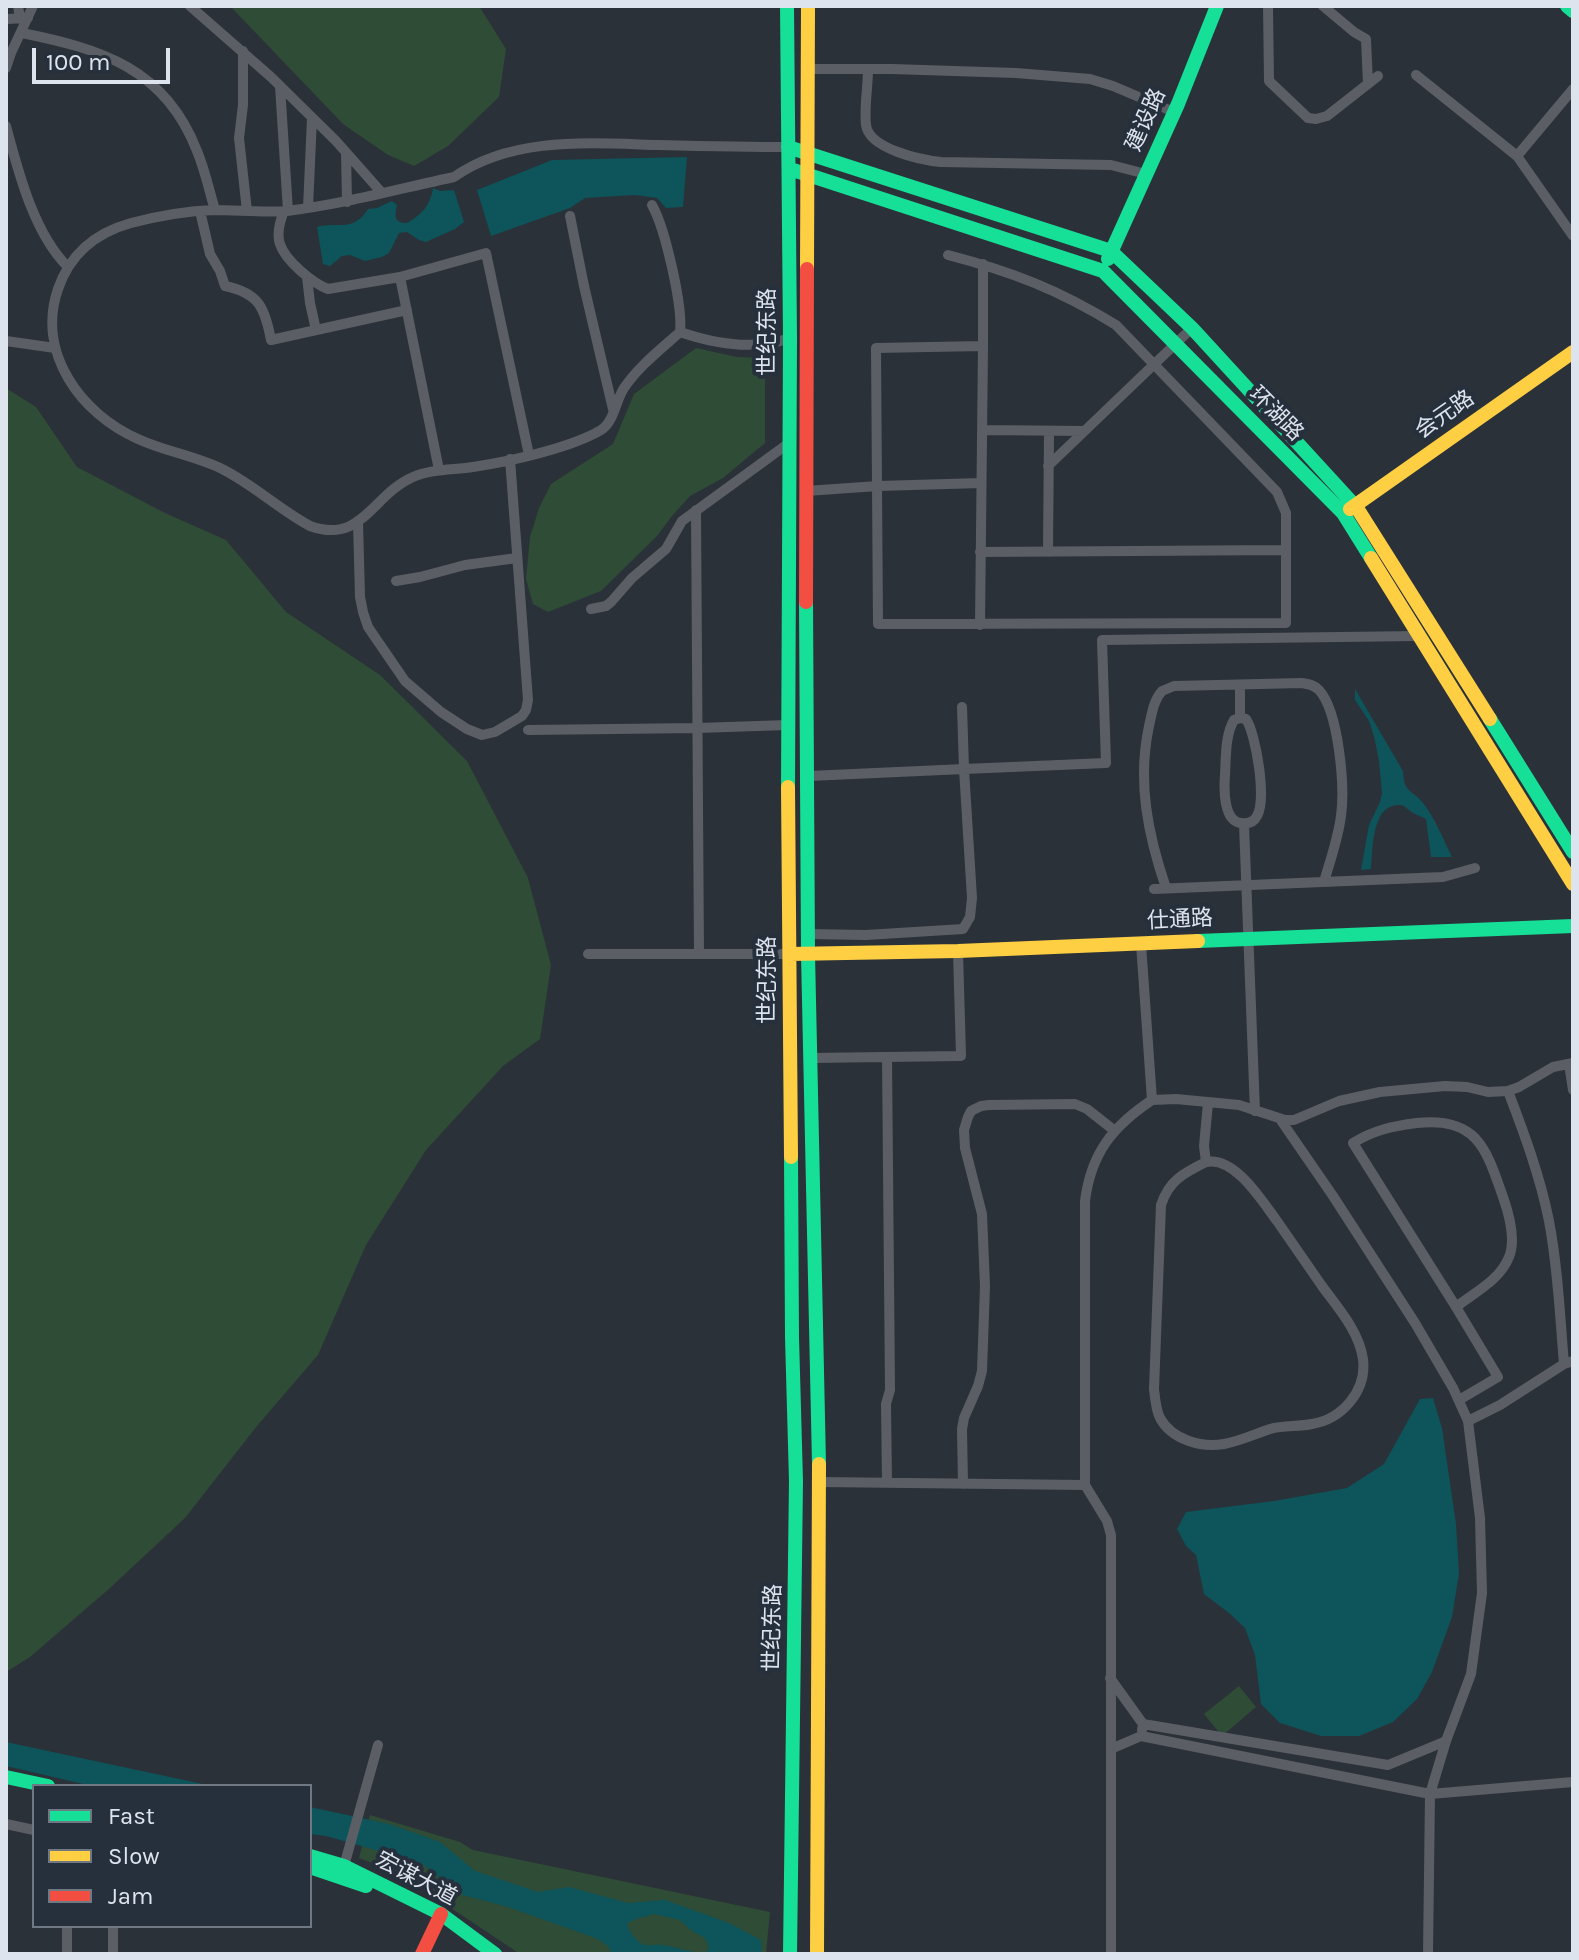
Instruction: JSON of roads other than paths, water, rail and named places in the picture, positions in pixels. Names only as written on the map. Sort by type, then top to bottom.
[{"type":"main road","name":"世纪东路","points":[[787,6],[790,169],[787,725],[796,1481],[790,1954]]},
{"type":"main road","name":"世纪东路","points":[[808,6],[808,958],[819,1482],[817,1954]]},
{"type":"main road","name":"建设路","points":[[1103,271],[1217,6]]},
{"type":"main road","points":[[1567,6],[1573,11]]},
{"type":"main road","name":"环湖路","points":[[788,147],[1111,251],[1192,328],[1349,509],[1573,852]]},
{"type":"main road","name":"环湖路","points":[[790,169],[1103,271],[1175,344],[1349,509],[1419,636],[1573,884]]},
{"type":"main road","name":"会元路","points":[[1349,509],[1573,352]]},
{"type":"main road","name":"仕通路","points":[[1248,943],[1573,926]]},
{"type":"main road","name":"仕通路","points":[[790,959],[1573,935]]},
{"type":"main road","points":[[796,1481],[819,1482]]},
{"type":"main road","points":[[793,1729],[807,1736],[815,1731],[819,1722]]},
{"type":"main road","points":[[6,1777],[39,1784]]},
{"type":"main road","points":[[6,1784],[32,1790]]},
{"type":"main road","points":[[791,1813],[806,1802],[812,1803],[818,1811]]},
{"type":"main road","name":"宏谋大道","points":[[312,1857],[344,1866],[439,1918],[495,1954]]},
{"type":"main road","points":[[312,1868],[362,1884],[439,1918],[482,1954]]},
{"type":"main road","points":[[422,1954],[439,1918]]},
{"type":"street","points":[[18,6],[24,18]]},
{"type":"street","points":[[6,68],[22,33],[24,18],[33,6]]},
{"type":"street","points":[[190,6],[280,86],[336,141],[382,193]]},
{"type":"street","points":[[1268,6],[1269,81],[1306,116],[1323,118],[1378,76]]},
{"type":"street","points":[[1323,6],[1359,37],[1366,39],[1368,84]]},
{"type":"street","points":[[6,19],[24,18]]},
{"type":"street","points":[[22,33],[97,52],[122,63],[152,83],[173,106],[187,128],[202,163],[215,210]]},
{"type":"street","points":[[243,51],[243,105],[239,138],[247,211]]},
{"type":"street","points":[[808,69],[1016,73],[1090,79],[1174,112]]},
{"type":"street","points":[[868,69],[866,128],[873,138],[903,154],[941,162],[1111,165],[1146,174]]},
{"type":"street","points":[[1416,75],[1517,156],[1573,236]]},
{"type":"street","points":[[280,86],[286,211],[279,223],[281,248],[307,277],[328,289],[400,277],[486,253],[529,455]]},
{"type":"street","points":[[1517,156],[1573,89]]},
{"type":"street","points":[[308,208],[312,118]]},
{"type":"street","points":[[6,126],[34,211],[51,249],[68,267]]},
{"type":"street","points":[[652,205],[676,286],[680,332],[626,384],[607,426],[564,445],[529,455],[477,467],[417,475],[399,484],[358,522],[344,530],[324,531],[310,526],[206,461],[125,433],[86,403],[64,372],[55,348],[51,325],[53,306],[63,275],[94,238],[130,223],[181,212],[286,211],[347,202],[454,177],[465,169],[505,154],[562,143],[788,147]]},
{"type":"street","points":[[346,153],[347,202]]},
{"type":"street","points":[[200,211],[208,247],[225,286],[237,288],[260,304],[271,340],[407,310]]},
{"type":"street","points":[[570,216],[614,410]]},
{"type":"street","points":[[948,255],[1029,280],[1116,325],[1277,492],[1286,513],[1286,623],[878,624],[876,348],[983,346]]},
{"type":"street","points":[[980,625],[983,264]]},
{"type":"street","points":[[307,277],[316,330]]},
{"type":"street","points":[[400,277],[439,470]]},
{"type":"street","points":[[1048,466],[1192,328]]},
{"type":"street","points":[[680,332],[731,344],[775,343],[790,338]]},
{"type":"street","points":[[6,341],[55,348]]},
{"type":"street","points":[[983,430],[1084,431]]},
{"type":"street","points":[[1048,552],[1049,431]]},
{"type":"street","points":[[591,609],[611,602],[632,578],[666,549],[682,521],[789,443]]},
{"type":"street","points":[[358,522],[360,597],[368,627],[405,681],[423,698],[460,725],[482,735],[495,732],[522,716],[527,706],[510,459]]},
{"type":"street","points":[[806,491],[981,483]]},
{"type":"street","points":[[696,510],[699,953]]},
{"type":"street","points":[[980,552],[1286,550]]},
{"type":"street","points":[[396,581],[465,565],[517,558]]},
{"type":"street","points":[[809,776],[1106,763],[1102,640],[1419,636]]},
{"type":"street","points":[[1166,888],[1150,833],[1144,786],[1146,744],[1153,706],[1159,693],[1168,688],[1240,685],[1309,684],[1319,690],[1329,708],[1341,765],[1342,802],[1324,882]]},
{"type":"street","points":[[1240,685],[1240,718]]},
{"type":"street","points":[[808,934],[866,935],[963,929],[970,917],[972,898],[962,707]]},
{"type":"street","points":[[1240,718],[1246,719],[1249,724],[1260,781],[1259,811],[1253,821],[1244,824],[1236,822],[1229,813],[1225,783],[1231,725],[1240,718]]},
{"type":"street","points":[[528,730],[787,725]]},
{"type":"street","points":[[1244,824],[1255,1111]]},
{"type":"street","points":[[1154,889],[1443,877],[1475,868]]},
{"type":"street","points":[[1141,947],[1152,1100]]},
{"type":"street","points":[[588,954],[699,953],[790,959]]},
{"type":"street","points":[[811,1058],[961,1056],[958,954]]},
{"type":"street","points":[[887,1057],[890,1390],[886,1410],[887,1483]]},
{"type":"street","points":[[1111,1954],[1111,1535],[1107,1521],[1085,1485],[1085,1201],[1097,1155],[1115,1131],[1152,1100],[1239,1105],[1280,1119],[1294,1120],[1339,1101],[1380,1092],[1445,1086],[1488,1092],[1508,1091],[1553,1067],[1571,1064],[1573,1090]]},
{"type":"street","points":[[1468,1421],[1500,1405],[1568,1362],[1549,1222],[1526,1137],[1508,1091]]},
{"type":"street","points":[[1206,1162],[1204,1146],[1208,1103]]},
{"type":"street","points":[[963,1484],[962,1429],[982,1371],[985,1286],[983,1223],[964,1137],[968,1117],[976,1108],[989,1105],[1075,1104],[1087,1109],[1115,1131]]},
{"type":"street","points":[[1280,1119],[1415,1323],[1468,1421],[1480,1518],[1482,1593],[1471,1674],[1430,1794],[1428,1954]]},
{"type":"street","points":[[1456,1307],[1502,1271],[1510,1255],[1512,1238],[1506,1204],[1491,1164],[1480,1144],[1456,1125],[1410,1124],[1389,1126],[1369,1133],[1353,1143],[1498,1377],[1459,1400]]},
{"type":"street","points":[[1206,1162],[1218,1162],[1231,1168],[1259,1196],[1351,1327],[1363,1362],[1361,1380],[1356,1395],[1336,1416],[1311,1425],[1271,1428],[1222,1445],[1192,1443],[1167,1427],[1160,1418],[1154,1389],[1161,1205],[1171,1184],[1185,1172],[1206,1162]]},
{"type":"street","points":[[819,1482],[1085,1485]]},
{"type":"street","points":[[1110,1678],[1142,1730],[1430,1794],[1573,1782]]},
{"type":"street","points":[[1111,1749],[1142,1730],[1388,1765],[1446,1741]]},
{"type":"street","points":[[344,1866],[378,1745]]},
{"type":"street","points":[[6,1824],[32,1830]]},
{"type":"street","points":[[67,1928],[67,1954]]},
{"type":"street","points":[[113,1928],[113,1954]]},
{"type":"water","points":[[687,157],[683,207],[666,208],[657,198],[635,195],[585,198],[570,208],[491,236],[477,190],[552,160]]},
{"type":"water","points":[[433,188],[454,190],[464,222],[455,229],[426,242],[407,232],[399,233],[389,253],[382,257],[365,261],[350,255],[342,256],[330,266],[323,264],[317,227],[351,224],[368,209],[392,201],[397,205],[397,220],[407,223],[424,209]]},
{"type":"water","points":[[1355,689],[1403,771],[1407,788],[1427,808],[1452,857],[1431,857],[1426,819],[1399,805],[1383,812],[1375,830],[1371,869],[1361,870],[1369,825],[1382,793],[1374,736],[1369,721],[1355,700]]},
{"type":"water","points":[[1433,1398],[1442,1428],[1456,1524],[1459,1574],[1452,1617],[1432,1672],[1417,1699],[1393,1722],[1359,1736],[1321,1736],[1280,1723],[1261,1704],[1255,1655],[1245,1628],[1204,1594],[1196,1555],[1186,1546],[1177,1529],[1186,1512],[1347,1488],[1384,1464],[1420,1399]]},
{"type":"water","points":[[6,1742],[203,1784],[83,1784],[6,1766]]},
{"type":"water","points":[[312,1807],[389,1824],[440,1842],[475,1871],[538,1892],[569,1887],[628,1903],[665,1900],[729,1923],[761,1940],[762,1954],[611,1954],[609,1947],[598,1939],[508,1907],[463,1895],[421,1863],[312,1834]],"holes":[[[654,1914],[680,1920],[705,1938],[709,1947],[706,1952],[644,1945],[634,1937],[627,1923]]]}]
